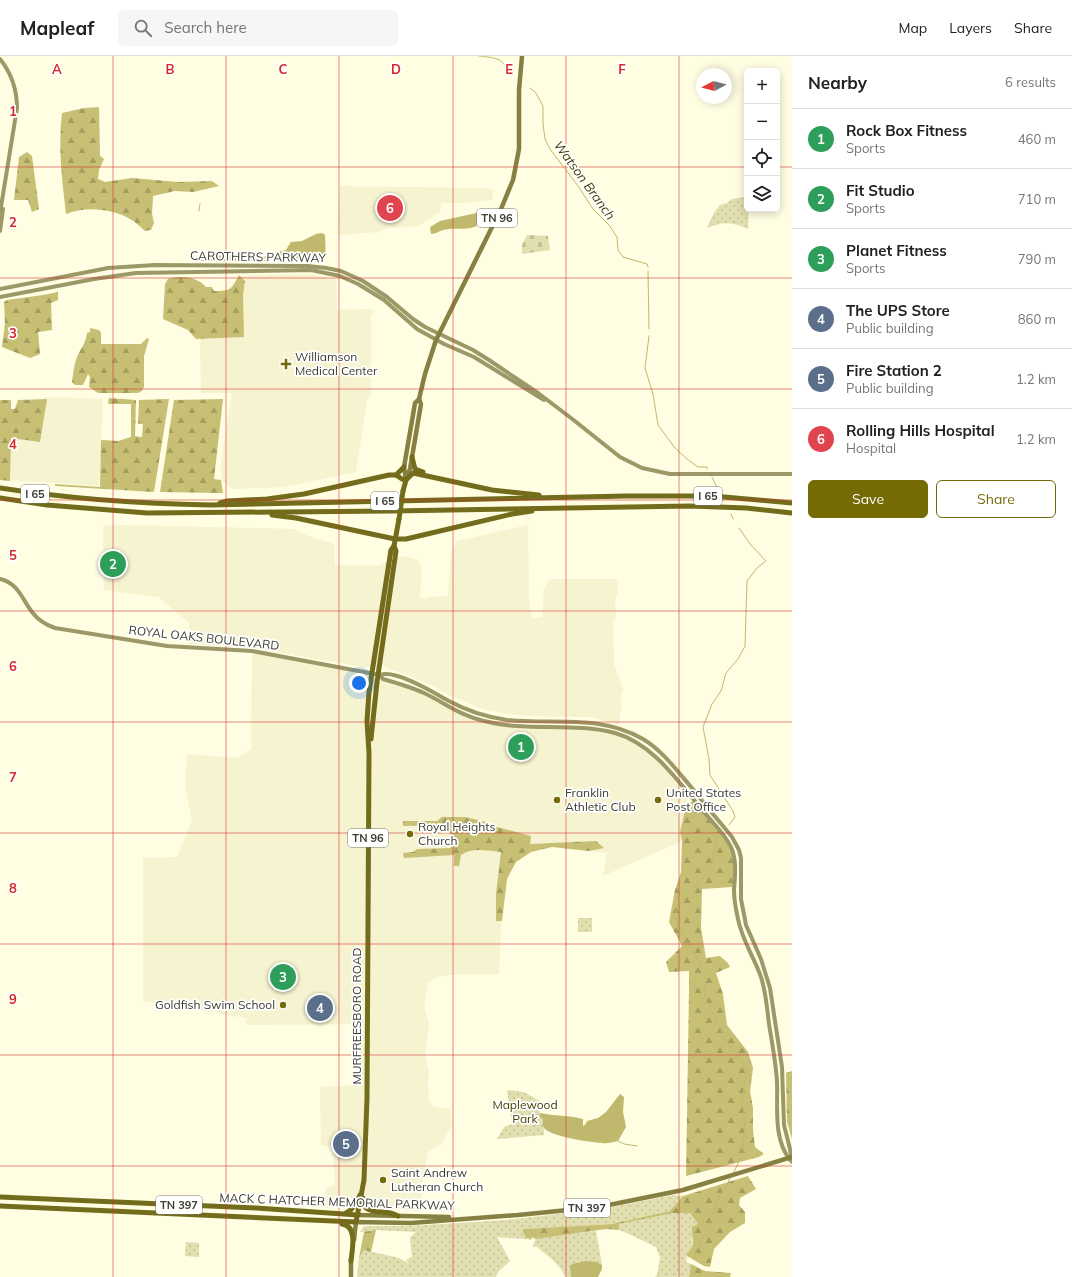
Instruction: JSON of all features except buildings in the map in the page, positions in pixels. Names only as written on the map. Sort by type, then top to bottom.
[{"type":"highway","points":[[412,457],[415,469],[427,475]]},
{"type":"highway","points":[[396,475],[404,467]]},
{"type":"highway","points":[[211,505],[227,501],[267,499],[304,494],[389,475],[396,475],[406,480],[413,472],[492,490],[559,497]]},
{"type":"highway","name":"MURFREESBORO ROAD","points":[[356,1222],[363,1186],[367,1098],[368,707],[371,674],[391,550],[394,546],[406,480]]},
{"type":"highway","name":"I 65","points":[[0,488],[50,496],[123,503],[211,505],[559,497],[713,496],[792,503]]},
{"type":"highway","name":"I 65","points":[[0,498],[47,505],[147,513],[690,506],[746,508],[792,513]]},
{"type":"highway","points":[[223,513],[271,514],[395,539],[406,539],[512,514],[556,507]]},
{"type":"highway","name":"MURFREESBORO ROAD","points":[[369,754],[396,550],[394,546]]},
{"type":"highway","points":[[344,1213],[352,1210],[355,1206],[363,1186]]},
{"type":"highway","points":[[363,1186],[364,1204],[366,1208],[372,1212],[392,1212],[398,1216]]},
{"type":"highway","name":"MACK C HATCHER MEMORIAL PARKWAY","points":[[0,1197],[358,1214]]},
{"type":"highway","name":"MACK C HATCHER MEMORIAL PARKWAY","points":[[0,1206],[356,1222]]},
{"type":"highway","points":[[310,1220],[313,1222],[344,1224],[349,1226],[352,1231],[351,1262]]},
{"type":"main road","name":"MURFREESBORO ROAD","points":[[406,480],[404,467],[415,406],[419,399],[436,340],[501,209],[513,180],[519,149],[519,90],[522,56]]},
{"type":"main road","points":[[0,59],[14,82],[17,99],[16,116],[0,213]]},
{"type":"main road","points":[[0,232],[7,173]]},
{"type":"main road","name":"CAROTHERS PARKWAY","points":[[0,289],[123,266],[317,266],[341,271],[363,281],[392,300],[418,323],[481,355],[502,368],[550,402],[620,457],[642,468],[670,474],[792,474]]},
{"type":"main road","name":"CAROTHERS PARKWAY","points":[[0,297],[94,279],[136,273],[311,270],[340,276],[358,284],[384,300],[411,325],[436,340],[474,358],[539,398],[550,402]]},
{"type":"main road","points":[[499,373],[502,368]]},
{"type":"main road","name":"MURFREESBORO ROAD","points":[[406,480],[410,468],[421,404],[419,399]]},
{"type":"main road","name":"ROYAL OAKS BOULEVARD","points":[[0,578],[17,588],[37,618],[55,628],[167,646],[252,651],[371,674],[384,674],[408,680],[433,691],[458,706],[485,715],[505,720],[595,723],[617,727],[647,742],[669,760],[732,837],[739,850],[741,858],[741,899],[744,918],[767,975],[770,988],[782,1067],[784,1125],[791,1157]]},
{"type":"main road","points":[[379,675],[383,679],[424,693],[471,718],[497,724],[533,728],[595,729],[616,733],[634,741],[646,749],[664,765],[728,840],[733,852],[735,859],[735,900],[740,927],[761,977],[765,992],[777,1082],[776,1108],[778,1127],[784,1151],[791,1157]]},
{"type":"main road","points":[[456,711],[458,706]]},
{"type":"main road","name":"MACK C HATCHER MEMORIAL PARKWAY","points":[[356,1222],[411,1222],[481,1218],[599,1207],[668,1194],[791,1157]]},
{"type":"main road","name":"MACK C HATCHER MEMORIAL PARKWAY","points":[[358,1214],[481,1218]]},
{"type":"main road","name":"MURFREESBORO ROAD","points":[[351,1277],[351,1262],[356,1222]]},
{"type":"shaded area","points":[[340,186],[493,189],[492,200],[442,203],[440,212],[418,226],[388,228],[378,232],[337,235]]},
{"type":"shaded area","points":[[481,212],[483,215],[479,225],[475,227],[443,230],[431,234],[430,227],[440,221]]},
{"type":"shaded area","points":[[322,233],[325,235],[325,254],[323,259],[280,260],[263,258],[267,255],[286,250],[291,242],[302,241],[316,234]]},
{"type":"shaded area","name":"Williamson Medical Center","points":[[305,274],[336,279],[337,310],[374,310],[371,316],[371,395],[367,399],[356,472],[285,487],[233,489],[221,480],[221,464],[232,393],[201,393],[200,336],[240,336],[239,276]]},
{"type":"shaded area","points":[[45,397],[103,399],[99,486],[10,480],[10,437],[38,442]]},
{"type":"shaded area","points":[[118,525],[295,529],[308,536],[334,544],[335,565],[377,566],[401,556],[419,560],[422,569],[420,597],[425,599],[427,597],[448,596],[451,553],[457,541],[528,525],[529,601],[532,618],[542,617],[544,589],[549,580],[617,579],[618,594],[615,598],[616,616],[613,621],[614,664],[623,689],[620,699],[622,704],[620,724],[590,717],[523,716],[485,710],[449,695],[410,676],[384,667],[362,667],[243,646],[189,644],[189,623],[159,597],[104,590],[103,526]]},
{"type":"shaded area","points":[[252,651],[367,673],[378,678],[407,686],[456,711],[497,724],[595,729],[624,736],[654,756],[687,792],[686,806],[680,832],[682,841],[603,876],[607,853],[552,847],[531,852],[516,862],[507,879],[501,927],[499,974],[448,975],[435,978],[428,983],[425,998],[425,1009],[429,1025],[425,1055],[429,1071],[429,1100],[433,1106],[450,1109],[452,1125],[442,1143],[428,1152],[422,1184],[422,1211],[379,1208],[325,1208],[326,1187],[335,1186],[333,1146],[321,1146],[320,1087],[359,1085],[360,1024],[246,1025],[246,1018],[143,1001],[143,858],[177,857],[192,821],[185,787],[187,754],[238,758],[251,749]]},
{"type":"shaded area","points":[[620,1094],[624,1097],[623,1112],[626,1127],[618,1141],[606,1143],[596,1142],[555,1134],[544,1128],[543,1119],[539,1116],[540,1113],[583,1119],[583,1126],[587,1121],[598,1118],[606,1112]]},
{"type":"shaded area","points":[[586,1261],[596,1262],[602,1265],[602,1269],[598,1277],[571,1277],[570,1267],[572,1264]]},
{"type":"green space","points":[[99,107],[100,156],[104,159],[99,170],[98,179],[105,182],[132,178],[178,182],[212,181],[219,186],[193,192],[175,191],[153,196],[152,214],[154,223],[151,230],[145,231],[123,215],[107,210],[89,209],[73,211],[66,214],[60,151],[62,113],[84,108]]},
{"type":"green space","points":[[27,152],[32,156],[39,209],[32,212],[28,200],[14,200],[19,157]]},
{"type":"green space","points":[[744,197],[744,212],[749,212],[748,229],[728,223],[718,224],[707,228],[714,213],[720,205],[727,203],[732,199]]},
{"type":"green space","points":[[527,235],[548,236],[550,250],[522,254],[522,245]]},
{"type":"green space","points":[[265,253],[261,257],[263,260],[269,260],[267,261],[195,260],[199,256],[249,255]]},
{"type":"green space","points":[[239,275],[245,281],[243,295],[244,337],[196,339],[188,330],[163,319],[165,284],[168,279],[183,277],[193,279],[206,287],[212,287],[214,291],[220,291],[230,289]]},
{"type":"green space","points":[[58,292],[58,300],[51,303],[52,330],[38,332],[40,354],[30,358],[2,347],[5,323],[4,302],[7,300]]},
{"type":"green space","points":[[90,328],[99,330],[101,333],[101,344],[141,344],[147,338],[149,339],[144,356],[144,387],[142,391],[138,393],[98,393],[89,387],[90,377],[88,374],[83,385],[75,385],[72,382],[76,360],[87,333],[90,332]]},
{"type":"green space","points":[[109,398],[136,400],[135,436],[142,437],[143,424],[138,424],[139,400],[169,399],[154,492],[55,486],[55,484],[100,487],[101,440],[118,441],[131,437],[131,404],[108,404]]},
{"type":"green space","points":[[47,399],[40,442],[11,438],[10,481],[0,480],[0,400],[11,400],[11,409],[15,409],[18,400]]},
{"type":"green space","points":[[223,399],[214,479],[221,480],[223,493],[160,492],[174,400]]},
{"type":"green space","points":[[694,800],[727,840],[733,852],[735,883],[732,887],[702,889],[701,928],[706,958],[720,956],[728,963],[730,967],[716,973],[723,994],[727,1025],[748,1052],[753,1068],[750,1091],[753,1108],[755,1147],[764,1154],[759,1157],[686,1176],[689,971],[669,972],[666,962],[682,946],[669,922],[675,890],[681,872],[682,841],[680,832],[686,806]]},
{"type":"green space","points":[[442,817],[465,817],[486,822],[486,824],[531,836],[530,844],[596,841],[604,848],[589,851],[552,847],[531,852],[516,862],[507,879],[502,921],[496,921],[496,894],[501,852],[480,850],[470,851],[461,855],[459,866],[454,866],[454,855],[404,858],[403,853],[413,852],[417,849],[451,848],[449,825],[403,826],[403,821],[437,821]]},
{"type":"green space","points":[[578,918],[592,918],[592,932],[578,932]]},
{"type":"green space","points":[[792,1071],[792,1139],[787,1122],[786,1073]]},
{"type":"green space","name":"Maplewood Park","points":[[507,1090],[524,1092],[546,1105],[541,1110],[539,1116],[543,1119],[544,1135],[497,1139],[504,1127],[512,1124]]},
{"type":"green space","points":[[748,1176],[756,1189],[740,1198],[739,1205],[745,1212],[745,1223],[730,1232],[714,1249],[710,1267],[704,1266],[687,1256],[687,1253],[693,1245],[692,1227],[698,1224],[690,1213],[674,1213],[619,1224],[619,1230],[606,1229],[535,1239],[533,1237],[530,1240],[528,1238],[526,1239],[523,1229],[612,1224],[670,1211],[683,1196]]},
{"type":"green space","points":[[673,1195],[683,1196],[671,1211],[612,1224],[524,1229],[526,1239],[497,1237],[510,1261],[498,1272],[496,1277],[357,1277],[359,1258],[364,1250],[399,1258],[409,1264],[406,1260],[412,1257],[410,1237],[416,1232],[376,1230],[371,1232],[360,1232],[364,1226],[410,1226],[506,1220],[603,1209]]},
{"type":"green space","points":[[674,1213],[690,1213],[698,1224],[692,1239],[692,1249],[687,1253],[686,1262],[691,1264],[689,1277],[655,1277],[657,1275],[660,1258],[656,1247],[619,1230],[619,1224]]},
{"type":"green space","points":[[376,1230],[371,1252],[364,1250],[359,1258],[364,1232]]},
{"type":"green space","points":[[596,1231],[602,1265],[570,1267],[571,1277],[565,1277],[563,1272],[553,1260],[536,1246],[533,1246],[536,1238]]},
{"type":"green space","points":[[186,1242],[199,1243],[199,1257],[185,1256]]},
{"type":"green space","points":[[691,1264],[705,1271],[731,1273],[730,1277],[689,1277]]},
{"type":"waterway","name":"Watson Branch","points":[[479,56],[500,60],[513,74]]},
{"type":"waterway","name":"Watson Branch","points":[[530,88],[536,93],[543,106],[545,139],[550,149],[578,186],[593,209],[609,225],[617,237],[618,250],[623,257],[647,264],[648,267]]},
{"type":"waterway","points":[[199,211],[200,204]]},
{"type":"waterway","name":"Watson Branch","points":[[648,271],[649,329]]},
{"type":"waterway","name":"Watson Branch","points":[[649,336],[645,368],[653,394],[658,425],[675,448],[687,459],[698,467],[707,467],[707,469]]},
{"type":"waterway","name":"Watson Branch","points":[[712,477],[718,490]]},
{"type":"waterway","name":"Watson Branch","points":[[731,514],[733,519]]},
{"type":"waterway","name":"Watson Branch","points":[[729,825],[735,817],[733,811],[710,775],[709,759],[703,727],[712,704],[721,691],[726,673],[738,659],[745,646],[747,581],[757,568],[766,561],[750,544],[739,528]]},
{"type":"waterway","name":"Watson Branch","points":[[718,836],[710,867],[699,883],[688,893],[679,905],[674,916],[680,930],[705,973],[705,997],[725,1039],[747,1070],[742,1099],[745,1129],[742,1155],[733,1174]]},
{"type":"waterway","points":[[618,1141],[624,1144],[637,1146]]},
{"type":"waterway","name":"Watson Branch","points":[[695,1259],[696,1252],[710,1221],[717,1200],[725,1189],[730,1178]]},
{"type":"place","name":"Rolling Hills Hospital","points":[[390,208]]},
{"type":"place","name":"Williamson Medical Center","points":[[286,364]]},
{"type":"place","name":"Fit Studio","points":[[113,564]]},
{"type":"place","name":"Rock Box Fitness","points":[[521,747]]},
{"type":"place","name":"Franklin Athletic Club","points":[[557,800]]},
{"type":"place","name":"United States Post Office","points":[[658,800]]},
{"type":"place","name":"Royal Heights Church","points":[[410,834]]},
{"type":"place","name":"Planet Fitness","points":[[283,977]]},
{"type":"place","name":"Goldfish Swim School","points":[[283,1005]]},
{"type":"place","name":"The UPS Store","points":[[320,1008]]},
{"type":"place","name":"Fire Station 2","points":[[346,1144]]},
{"type":"place","name":"Saint Andrew Lutheran Church","points":[[383,1180]]}]
